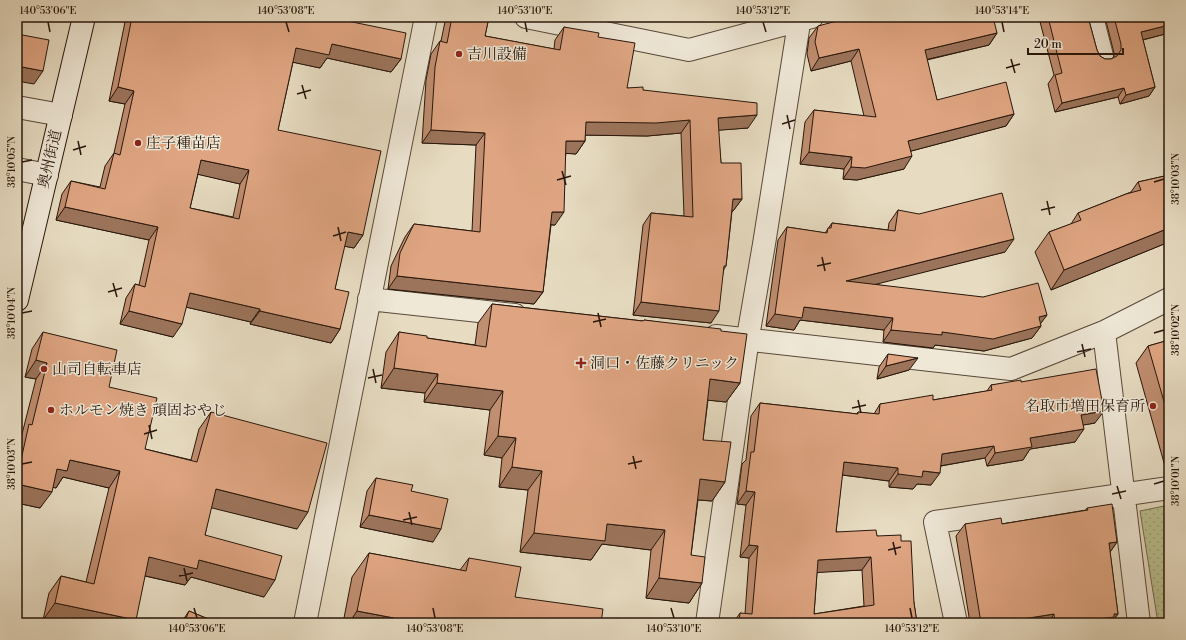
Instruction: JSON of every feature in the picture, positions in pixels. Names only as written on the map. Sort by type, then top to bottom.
[{"type":"street","name":"奥州街道","points":[[18,292],[84,17]]},
{"type":"street","points":[[305,623],[426,17]]},
{"type":"street","points":[[526,17],[688,50],[804,18],[748,340],[707,623]]},
{"type":"street","points":[[1092,17],[1102,56]]},
{"type":"street","points":[[17,107],[61,115]]},
{"type":"street","points":[[17,169],[47,175]]},
{"type":"street","points":[[369,299],[535,317]]},
{"type":"street","points":[[693,334],[1011,369],[1104,332],[1169,299]]},
{"type":"street","points":[[1104,332],[1139,623]]},
{"type":"street","points":[[956,623],[935,522],[1169,488]]},
{"type":"green space","points":[[1169,505],[1169,623],[1158,623],[1140,511]]},
{"type":"building","points":[[132,17],[328,17],[406,33],[401,59],[332,44],[329,55],[296,48],[278,130],[381,151],[363,235],[348,232],[335,289],[349,292],[340,329],[190,293],[182,324],[129,311],[135,284],[145,287],[158,227],[65,207],[71,181],[105,189],[114,153],[120,155],[134,91],[118,87]],"holes":[[[201,160],[249,170],[239,219],[190,208]]]},
{"type":"building","points":[[452,17],[489,17],[485,36],[560,50],[564,27],[599,33],[598,37],[635,43],[627,88],[643,87],[643,90],[757,103],[757,115],[718,118],[721,163],[741,163],[742,199],[733,199],[726,266],[724,266],[719,311],[641,302],[651,213],[693,217],[690,120],[656,123],[586,122],[585,141],[566,141],[564,212],[552,212],[543,292],[397,276],[400,253],[414,224],[480,232],[485,133],[431,130],[435,67],[440,41],[447,43]]},
{"type":"building","points":[[852,17],[993,17],[997,33],[925,50],[937,100],[1006,82],[1014,114],[908,141],[912,156],[865,168],[851,167],[852,157],[809,152],[814,110],[876,117],[859,49],[819,58],[815,42],[818,26]]},
{"type":"building","points":[[1048,17],[1088,17],[1100,56],[1105,59],[1111,59],[1117,56],[1121,50],[1121,44],[1114,17],[1169,17],[1169,25],[1141,32],[1155,87],[1126,95],[1124,88],[1062,103],[1055,75],[1062,73]]},
{"type":"building","points":[[17,34],[49,40],[43,71],[22,67],[19,84],[17,86]]},
{"type":"building","points":[[1169,175],[1169,228],[1064,270],[1049,232],[1081,220],[1078,213],[1126,194],[1141,190],[1138,182]]},
{"type":"building","points":[[1002,193],[1014,239],[846,281],[983,297],[1038,283],[1047,315],[1039,317],[1041,326],[993,339],[942,332],[942,335],[891,330],[893,318],[804,307],[802,318],[775,314],[787,227],[827,233],[828,228],[831,228],[832,223],[895,231],[898,210],[919,214]]},
{"type":"building","points":[[492,304],[721,329],[721,331],[747,334],[740,383],[710,379],[703,440],[731,442],[725,482],[700,479],[691,555],[705,557],[702,583],[659,578],[665,530],[607,524],[605,541],[534,533],[542,471],[512,467],[516,438],[498,436],[503,391],[437,383],[438,374],[394,368],[399,332],[486,347]]},
{"type":"building","points":[[43,332],[117,350],[109,387],[157,398],[145,449],[197,462],[211,412],[327,443],[308,512],[216,489],[205,535],[282,556],[275,580],[199,560],[197,569],[149,557],[136,620],[55,603],[61,576],[94,584],[120,471],[70,460],[67,471],[57,469],[52,492],[17,484],[29,424],[32,425],[47,363],[36,360]]},
{"type":"building","points":[[1169,340],[1169,419],[1148,346]]},
{"type":"building","points":[[888,354],[918,358],[886,366]]},
{"type":"building","points":[[1096,369],[1104,411],[1081,415],[1084,429],[1030,438],[1032,447],[995,453],[994,446],[942,454],[940,473],[923,471],[922,477],[898,474],[898,468],[844,462],[836,532],[876,530],[877,536],[901,535],[901,541],[911,541],[914,603],[917,623],[739,623],[740,613],[752,614],[758,546],[749,545],[755,492],[746,491],[751,452],[754,452],[760,403],[858,414],[858,412],[879,414],[880,404],[933,395],[933,400],[992,390],[991,385],[1021,380],[1021,382]],"holes":[[[871,557],[874,605],[814,614],[818,560]]]},
{"type":"building","points":[[376,478],[413,485],[411,491],[448,499],[441,529],[369,515]]},
{"type":"building","points":[[1112,504],[1117,542],[1109,543],[1118,614],[1114,614],[1114,617],[1069,623],[1055,623],[1054,614],[998,623],[981,623],[965,524],[1001,518],[1002,524],[1088,510],[1087,508]]},
{"type":"building","points":[[369,553],[466,571],[469,558],[521,567],[515,597],[603,609],[601,623],[393,623],[394,618],[357,611]]},
{"type":"building","points":[[189,611],[218,623],[184,623]]},
{"type":"place","name":"吉川設備","points":[[459,54]]},
{"type":"place","name":"庄子種苗店","points":[[138,143]]},
{"type":"place","name":"洞口・佐藤クリニック","points":[[581,363]]},
{"type":"place","name":"山司自転車店","points":[[44,369]]},
{"type":"place","name":"名取市増田保育所","points":[[1153,406]]},
{"type":"place","name":"ホルモン焼き 頑固おやじ","points":[[51,410]]}]
